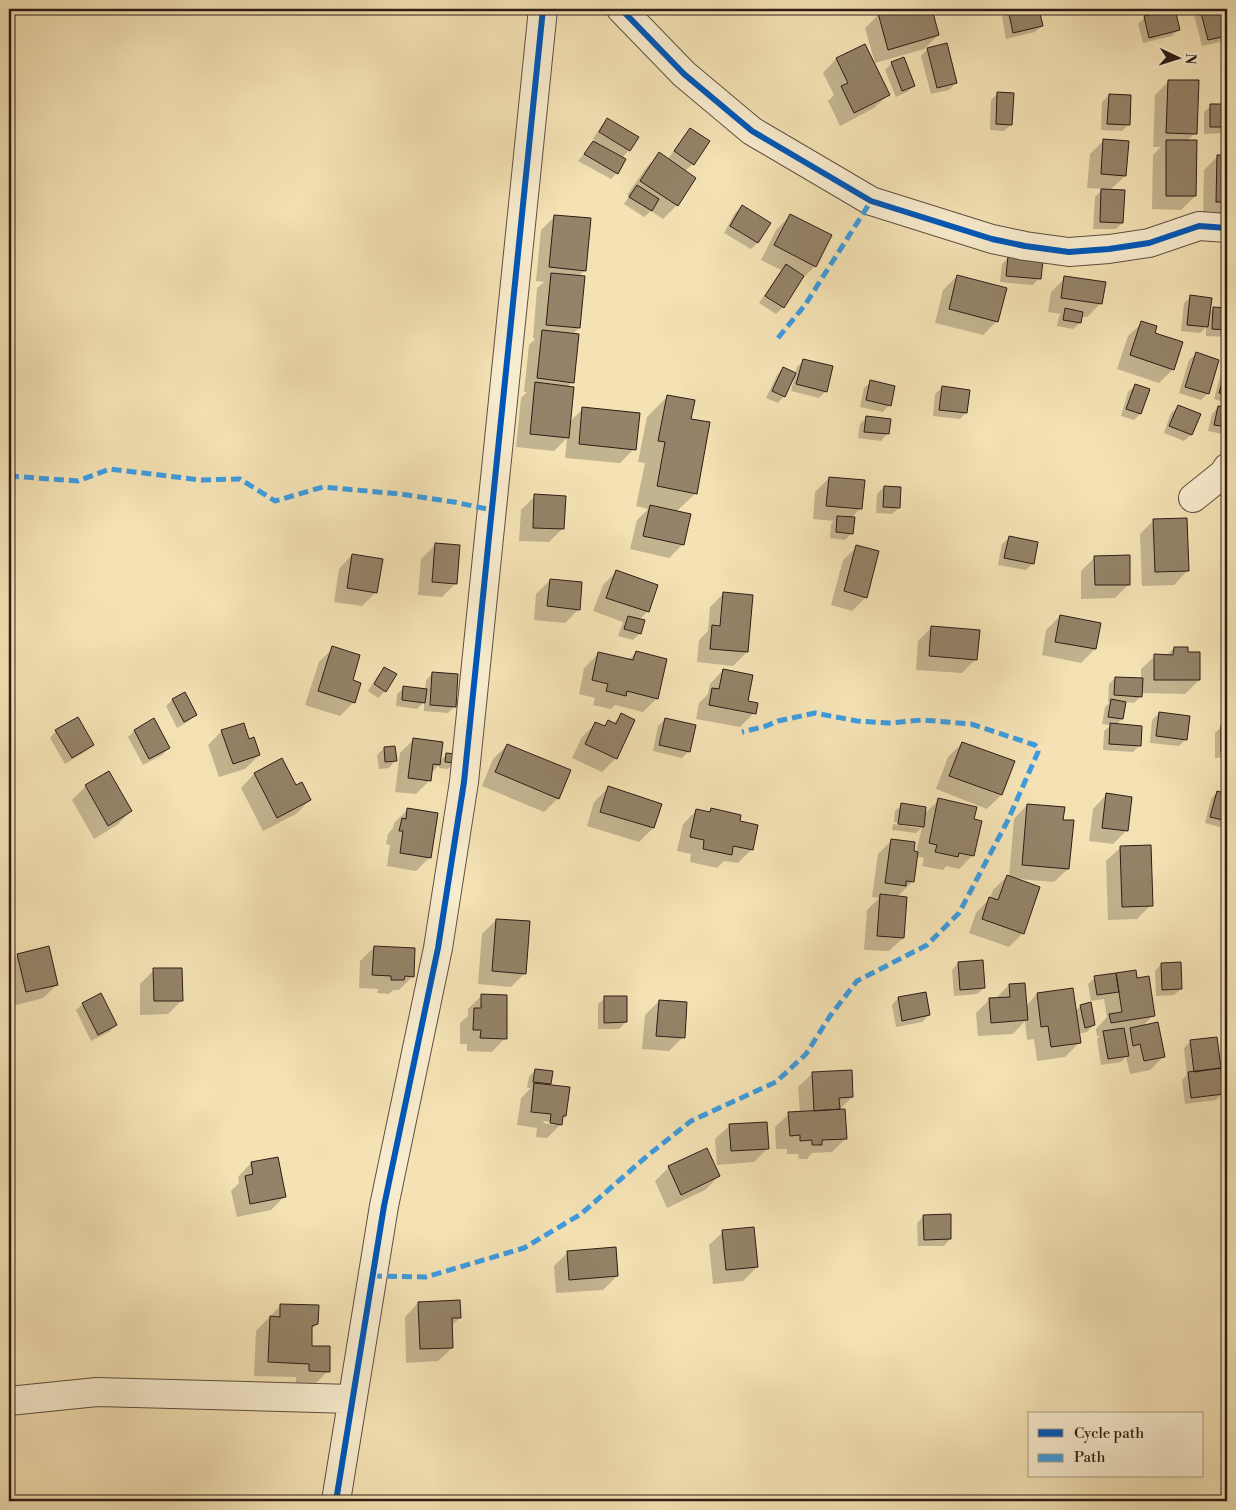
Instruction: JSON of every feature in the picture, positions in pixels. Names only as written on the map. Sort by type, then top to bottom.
[{"type":"street","points":[[336,1501],[384,1206],[438,948],[464,782],[543,9]]},
{"type":"street","points":[[621,9],[684,74],[752,131],[871,201],[992,239],[1069,252],[1109,250],[1149,242],[1199,226],[1227,228]]},
{"type":"street","points":[[1193,498],[1223,474],[1227,468]]},
{"type":"street","points":[[9,1401],[97,1392],[352,1399]]},
{"type":"building","points":[[898,9],[899,14],[918,9],[932,9],[939,35],[888,50],[878,13]]},
{"type":"building","points":[[1008,9],[1039,9],[1043,26],[1013,33]]},
{"type":"building","points":[[1175,9],[1180,30],[1149,38],[1144,16]]},
{"type":"building","points":[[1200,9],[1222,9],[1227,36],[1208,40]]},
{"type":"building","points":[[947,43],[957,83],[937,88],[927,48]]},
{"type":"building","points":[[865,44],[890,95],[854,113],[841,86],[848,83],[836,58]]},
{"type":"building","points":[[904,57],[915,86],[902,91],[891,62]]},
{"type":"building","points":[[1168,80],[1199,80],[1197,134],[1166,133]]},
{"type":"building","points":[[997,92],[1014,93],[1012,125],[996,124]]},
{"type":"building","points":[[1109,94],[1131,95],[1130,125],[1107,124]]},
{"type":"building","points":[[1210,104],[1227,104],[1227,127],[1210,127]]},
{"type":"building","points":[[607,118],[639,137],[630,151],[599,132]]},
{"type":"building","points":[[690,128],[710,141],[694,165],[674,151]]},
{"type":"building","points":[[1103,139],[1129,141],[1126,176],[1101,174]]},
{"type":"building","points":[[1166,140],[1197,140],[1196,196],[1166,196]]},
{"type":"building","points":[[593,141],[626,159],[618,174],[584,154]]},
{"type":"building","points":[[659,152],[696,178],[678,206],[640,181]]},
{"type":"building","points":[[1217,155],[1227,155],[1227,202],[1216,202]]},
{"type":"building","points":[[637,185],[659,199],[652,211],[629,197]]},
{"type":"building","points":[[1101,189],[1125,190],[1123,223],[1100,222]]},
{"type":"building","points":[[742,205],[771,223],[758,243],[730,226]]},
{"type":"building","points":[[790,214],[832,235],[816,267],[774,245]]},
{"type":"building","points":[[554,215],[591,218],[586,271],[549,267]]},
{"type":"building","points":[[1008,256],[1043,260],[1041,279],[1006,276]]},
{"type":"building","points":[[786,264],[804,276],[784,308],[765,296]]},
{"type":"building","points":[[551,273],[585,276],[580,328],[546,325]]},
{"type":"building","points":[[957,275],[1007,288],[998,322],[949,309]]},
{"type":"building","points":[[1064,276],[1106,282],[1102,304],[1061,298]]},
{"type":"building","points":[[1190,295],[1212,298],[1208,327],[1187,325]]},
{"type":"building","points":[[1213,307],[1227,308],[1227,330],[1212,329]]},
{"type":"building","points":[[1065,308],[1083,312],[1081,323],[1063,320]]},
{"type":"building","points":[[1141,321],[1157,326],[1155,333],[1183,342],[1174,370],[1130,355]]},
{"type":"building","points":[[542,330],[579,334],[574,383],[537,378]]},
{"type":"building","points":[[1196,352],[1219,360],[1209,394],[1185,387]]},
{"type":"building","points":[[803,359],[833,366],[827,392],[796,384]]},
{"type":"building","points":[[783,367],[796,373],[785,397],[772,391]]},
{"type":"building","points":[[1227,370],[1227,395],[1219,393]]},
{"type":"building","points":[[870,380],[895,386],[891,406],[866,400]]},
{"type":"building","points":[[535,382],[574,387],[569,438],[530,434]]},
{"type":"building","points":[[1135,384],[1150,389],[1141,414],[1126,409]]},
{"type":"building","points":[[942,386],[970,390],[967,413],[939,410]]},
{"type":"building","points":[[667,395],[695,400],[691,419],[710,422],[697,494],[657,486],[665,442],[658,441]]},
{"type":"building","points":[[1178,405],[1201,414],[1192,435],[1169,426]]},
{"type":"building","points":[[1218,406],[1227,407],[1227,427],[1214,425]]},
{"type":"building","points":[[582,407],[640,413],[636,450],[579,444]]},
{"type":"building","points":[[866,416],[891,419],[889,434],[864,432]]},
{"type":"building","points":[[829,477],[865,480],[862,509],[826,506]]},
{"type":"building","points":[[884,486],[901,487],[900,508],[883,507]]},
{"type":"building","points":[[534,494],[566,496],[564,529],[533,528]]},
{"type":"building","points":[[650,505],[691,514],[684,545],[643,536]]},
{"type":"building","points":[[837,516],[855,517],[853,534],[836,532]]},
{"type":"building","points":[[1187,518],[1189,571],[1155,572],[1153,519]]},
{"type":"building","points":[[1009,536],[1038,542],[1034,564],[1004,558]]},
{"type":"building","points":[[435,543],[460,545],[457,584],[432,582]]},
{"type":"building","points":[[856,545],[879,551],[867,598],[844,591]]},
{"type":"building","points":[[352,554],[383,559],[377,593],[347,588]]},
{"type":"building","points":[[1130,555],[1130,585],[1095,585],[1094,556]]},
{"type":"building","points":[[616,570],[658,585],[649,612],[606,598]]},
{"type":"building","points":[[550,579],[582,582],[580,610],[547,606]]},
{"type":"building","points":[[723,592],[753,595],[748,652],[710,649],[712,625],[720,626]]},
{"type":"building","points":[[1060,615],[1101,623],[1096,649],[1055,642]]},
{"type":"building","points":[[628,616],[645,620],[641,634],[624,629]]},
{"type":"building","points":[[931,626],[980,630],[977,660],[929,656]]},
{"type":"building","points":[[332,646],[360,655],[353,680],[361,683],[355,703],[318,691]]},
{"type":"building","points":[[1174,647],[1188,647],[1188,652],[1200,652],[1200,680],[1154,680],[1154,654],[1173,655]]},
{"type":"building","points":[[636,651],[667,659],[658,699],[627,691],[626,696],[606,691],[608,684],[592,680],[598,652],[633,660]]},
{"type":"building","points":[[384,667],[397,674],[386,692],[374,684]]},
{"type":"building","points":[[723,669],[753,675],[748,701],[758,703],[756,714],[709,705],[712,688],[719,689]]},
{"type":"building","points":[[432,672],[458,674],[456,707],[430,705]]},
{"type":"building","points":[[1115,677],[1143,678],[1142,697],[1114,695]]},
{"type":"building","points":[[403,686],[427,689],[425,703],[402,700]]},
{"type":"building","points":[[185,692],[197,715],[184,722],[172,699]]},
{"type":"building","points":[[1111,699],[1126,702],[1123,719],[1108,717]]},
{"type":"building","points":[[1159,712],[1190,716],[1187,740],[1156,736]]},
{"type":"building","points":[[621,713],[635,720],[617,759],[585,744],[595,722],[605,726],[608,720],[616,724]]},
{"type":"building","points":[[78,717],[94,745],[72,758],[55,730]]},
{"type":"building","points":[[154,718],[170,748],[149,759],[134,730]]},
{"type":"building","points":[[665,718],[696,725],[690,752],[659,745]]},
{"type":"building","points":[[244,723],[249,739],[254,737],[260,755],[233,764],[221,730]]},
{"type":"building","points":[[1110,723],[1142,726],[1141,746],[1109,744]]},
{"type":"building","points":[[1221,725],[1227,725],[1227,752],[1221,752]]},
{"type":"building","points":[[413,738],[443,742],[440,765],[433,764],[431,781],[408,778]]},
{"type":"building","points":[[962,742],[1015,761],[1002,795],[949,776]]},
{"type":"building","points":[[507,744],[571,770],[559,799],[495,772]]},
{"type":"building","points":[[395,746],[397,761],[385,762],[384,747]]},
{"type":"building","points":[[446,753],[457,754],[456,763],[445,762]]},
{"type":"building","points":[[282,758],[296,785],[302,782],[311,800],[277,818],[254,773]]},
{"type":"building","points":[[109,771],[132,811],[108,826],[85,785]]},
{"type":"building","points":[[608,786],[662,804],[654,828],[600,812]]},
{"type":"building","points":[[1217,791],[1227,794],[1227,821],[1210,817]]},
{"type":"building","points":[[1106,793],[1132,797],[1128,831],[1102,828]]},
{"type":"building","points":[[938,798],[977,807],[974,819],[982,821],[974,856],[959,853],[958,857],[935,852],[937,845],[929,843]]},
{"type":"building","points":[[901,803],[926,807],[924,827],[898,824]]},
{"type":"building","points":[[1027,804],[1065,807],[1063,820],[1074,820],[1069,869],[1022,865]]},
{"type":"building","points":[[407,808],[438,813],[431,858],[400,853],[403,831],[399,831],[402,818],[406,819]]},
{"type":"building","points":[[711,808],[741,815],[740,821],[758,825],[753,850],[733,846],[732,855],[703,849],[704,840],[690,837],[696,809],[710,812]]},
{"type":"building","points":[[891,839],[915,842],[914,851],[918,852],[914,882],[906,881],[906,886],[885,883]]},
{"type":"building","points":[[1151,845],[1153,906],[1122,907],[1120,846]]},
{"type":"building","points":[[1007,875],[1040,887],[1024,934],[982,919],[989,897],[998,900]]},
{"type":"building","points":[[880,894],[907,897],[904,938],[877,936]]},
{"type":"building","points":[[496,919],[530,921],[526,974],[492,971]]},
{"type":"building","points":[[49,946],[58,985],[26,992],[17,954]]},
{"type":"building","points":[[374,946],[415,948],[414,977],[405,976],[404,980],[391,980],[391,976],[372,975]]},
{"type":"building","points":[[983,960],[985,988],[960,990],[958,962]]},
{"type":"building","points":[[1181,962],[1182,989],[1162,990],[1161,963]]},
{"type":"building","points":[[153,968],[182,968],[183,1001],[154,1001]]},
{"type":"building","points":[[1136,970],[1137,978],[1149,976],[1155,1016],[1111,1023],[1109,1014],[1122,1012],[1116,973]]},
{"type":"building","points":[[1116,973],[1119,992],[1097,995],[1094,976]]},
{"type":"building","points":[[1025,983],[1028,1020],[991,1023],[989,998],[1010,997],[1009,984]]},
{"type":"building","points":[[1073,988],[1081,1043],[1051,1047],[1048,1026],[1041,1027],[1037,993]]},
{"type":"building","points":[[926,992],[930,1015],[902,1021],[898,997]]},
{"type":"building","points":[[101,993],[117,1025],[98,1035],[82,1003]]},
{"type":"building","points":[[481,994],[507,995],[507,1039],[480,1038],[481,1030],[473,1030],[474,1008],[481,1008]]},
{"type":"building","points":[[604,996],[627,996],[627,1022],[604,1023]]},
{"type":"building","points":[[659,1000],[687,1002],[685,1038],[656,1036]]},
{"type":"building","points":[[1091,1002],[1095,1025],[1085,1028],[1080,1005]]},
{"type":"building","points":[[1158,1022],[1165,1057],[1144,1061],[1140,1044],[1133,1046],[1130,1028]]},
{"type":"building","points":[[1124,1028],[1129,1056],[1108,1059],[1103,1031]]},
{"type":"building","points":[[1217,1037],[1221,1068],[1194,1072],[1190,1040]]},
{"type":"building","points":[[1221,1068],[1224,1094],[1191,1098],[1188,1072]]},
{"type":"building","points":[[535,1069],[553,1071],[551,1084],[533,1082]]},
{"type":"building","points":[[852,1070],[853,1097],[839,1098],[840,1109],[814,1111],[812,1072]]},
{"type":"building","points":[[534,1083],[570,1087],[566,1116],[563,1116],[562,1125],[550,1123],[551,1114],[531,1112]]},
{"type":"building","points":[[845,1109],[847,1139],[822,1140],[822,1145],[812,1145],[812,1140],[800,1141],[800,1135],[790,1136],[788,1112]]},
{"type":"building","points":[[767,1122],[769,1149],[731,1151],[729,1124]]},
{"type":"building","points":[[707,1148],[720,1176],[681,1195],[668,1166]]},
{"type":"building","points":[[278,1157],[286,1197],[250,1204],[245,1176],[253,1174],[251,1162]]},
{"type":"building","points":[[951,1214],[951,1239],[924,1240],[923,1215]]},
{"type":"building","points":[[754,1227],[758,1267],[726,1270],[722,1230]]},
{"type":"building","points":[[616,1247],[618,1276],[569,1280],[567,1251]]},
{"type":"building","points":[[460,1300],[461,1318],[452,1318],[453,1348],[420,1349],[418,1302]]},
{"type":"building","points":[[280,1304],[319,1305],[318,1324],[312,1326],[312,1346],[330,1346],[330,1372],[309,1371],[309,1364],[268,1362],[270,1316],[280,1317]]},
{"type":"marked path","points":[[778,338],[805,305],[871,201]]},
{"type":"marked path","points":[[9,476],[78,481],[110,469],[201,480],[240,479],[275,501],[323,487],[400,494],[492,510]]},
{"type":"marked path","points":[[372,1276],[426,1277],[524,1248],[581,1214],[647,1156],[691,1121],[776,1082],[806,1054],[830,1016],[857,981],[927,945],[959,913],[1008,820],[1038,752],[1038,748],[1035,745],[971,724],[922,720],[889,723],[857,721],[815,713],[778,721],[742,732]]},
{"type":"cycle path","points":[[336,1501],[384,1206],[438,948],[464,782],[543,9]]},
{"type":"cycle path","points":[[621,9],[684,74],[752,131],[871,201],[992,239],[1069,252],[1149,243],[1199,226],[1227,228]]}]
